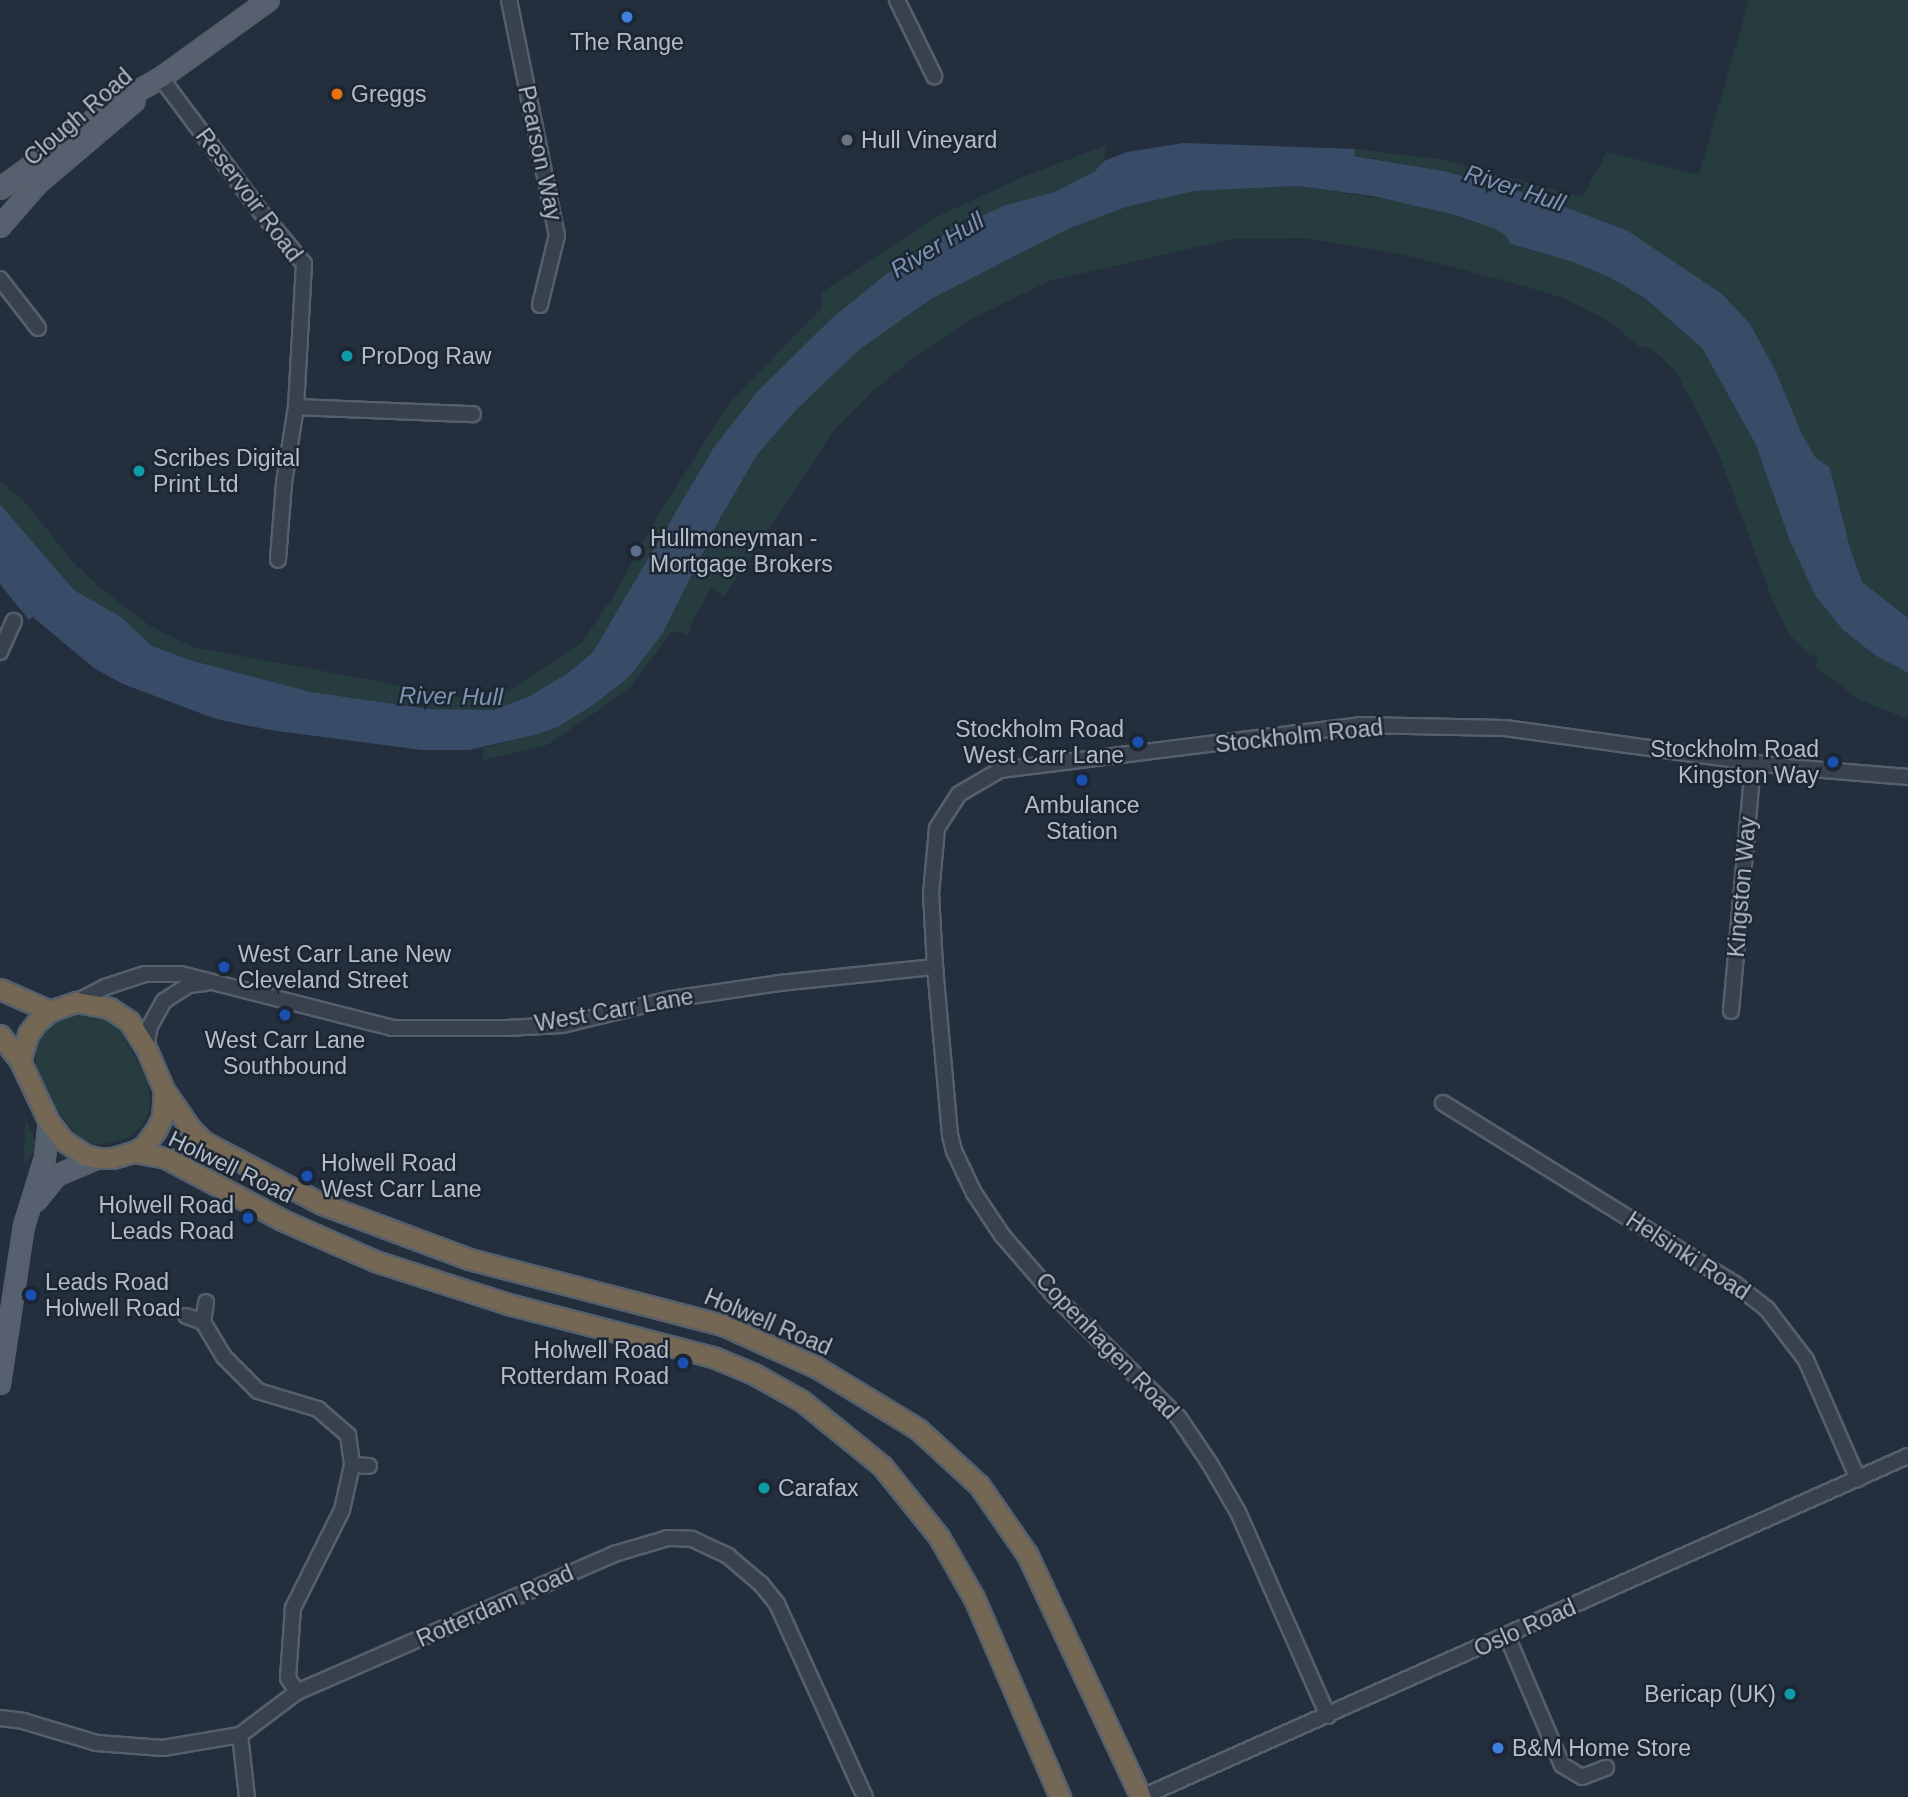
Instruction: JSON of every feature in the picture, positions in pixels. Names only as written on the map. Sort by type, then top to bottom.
[{"type":"highway","points":[[0,989],[50,1011]]},
{"type":"highway","points":[[0,1035],[49,1122],[75,1149],[98,1158],[112,1158],[133,1152],[143,1147],[162,1118],[164,1090],[138,1032],[119,1013],[94,1004],[76,1002],[50,1011],[12,1056]]},
{"type":"highway","name":"Holwell Road","points":[[164,1090],[190,1128],[204,1142],[322,1203],[469,1259],[723,1325],[816,1367],[918,1429],[979,1485],[1027,1554],[1142,1797]]},
{"type":"highway","name":"Holwell Road","points":[[133,1152],[166,1158],[282,1220],[374,1261],[508,1304],[713,1357],[754,1374],[802,1401],[882,1466],[939,1537],[974,1598],[1060,1797]]},
{"type":"main road","name":"Clough Road","points":[[0,227],[37,184],[161,78],[269,0]]},
{"type":"main road","name":"Clough Road","points":[[0,189],[118,102],[161,78]]},
{"type":"main road","points":[[0,1384],[24,1226],[45,1158],[49,1122]]},
{"type":"main road","points":[[24,1226],[40,1192],[56,1176],[98,1158]]},
{"type":"street","name":"Pearson Way","points":[[509,0],[557,234],[540,305]]},
{"type":"street","points":[[897,0],[934,76]]},
{"type":"street","name":"Reservoir Road","points":[[161,78],[260,211],[304,264],[296,407],[278,560]]},
{"type":"street","points":[[2,286],[38,328]]},
{"type":"street","points":[[296,407],[473,414]]},
{"type":"street","points":[[0,652],[14,621]]},
{"type":"street","name":"Stockholm Road","points":[[935,967],[932,894],[937,828],[958,794],[1000,770],[1360,725],[1505,729],[1604,740],[1753,763],[1908,777]]},
{"type":"street","name":"Kingston Way","points":[[1731,1011],[1753,763]]},
{"type":"street","name":"West Carr Lane","points":[[76,1002],[105,987],[145,974],[181,974],[393,1028],[562,1025],[671,999],[779,983],[935,967]]},
{"type":"street","name":"Copenhagen Road","points":[[935,967],[950,1135],[974,1193],[1002,1235],[1052,1293],[1180,1418],[1238,1512],[1328,1716]]},
{"type":"street","name":"West Carr Lane","points":[[146,1048],[150,1026],[164,1001],[189,985],[214,982]]},
{"type":"street","name":"Helsinki Road","points":[[1443,1103],[1735,1284],[1767,1309],[1806,1360],[1858,1479]]},
{"type":"street","points":[[206,1302],[203,1322],[224,1357],[258,1391],[318,1409],[348,1434],[352,1465],[342,1510],[293,1608],[288,1678],[297,1692]]},
{"type":"street","points":[[186,1316],[203,1322]]},
{"type":"street","name":"Oslo Road","points":[[1142,1797],[1908,1457]]},
{"type":"street","points":[[352,1465],[369,1466]]},
{"type":"street","name":"Rotterdam Road","points":[[0,1718],[23,1721],[97,1742],[163,1748],[240,1735],[297,1692],[623,1550],[668,1538],[692,1539],[728,1556],[761,1584],[777,1604],[865,1797]]},
{"type":"street","points":[[1507,1636],[1562,1765],[1582,1777],[1606,1769]]},
{"type":"street","points":[[240,1735],[247,1797]]},
{"type":"green space","points":[[1749,0],[1908,0],[1908,618],[1862,582],[1850,548],[1830,468],[1815,458],[1775,370],[1628,231],[1542,198],[1444,171],[1354,155],[1355,149],[1439,159],[1582,197],[1607,152],[1699,175]]},
{"type":"green space","points":[[1107,145],[1104,161],[1095,171],[1055,192],[1006,205],[884,276],[832,318],[757,392],[714,447],[593,652],[568,673],[530,696],[494,710],[429,709],[311,692],[193,661],[152,646],[121,617],[74,590],[0,504],[0,481],[25,502],[72,561],[100,588],[150,626],[193,647],[467,698],[508,691],[581,644],[614,595],[662,508],[732,400],[821,309],[822,292],[934,218],[1025,176]]},
{"type":"green space","points":[[1297,186],[1417,204],[1493,228],[1506,235],[1511,244],[1570,261],[1609,277],[1645,298],[1670,319],[1702,348],[1756,445],[1790,541],[1815,595],[1842,629],[1875,655],[1908,673],[1908,719],[1862,701],[1815,667],[1818,655],[1811,656],[1790,635],[1774,604],[1719,455],[1676,372],[1651,348],[1640,347],[1609,321],[1564,298],[1510,282],[1397,253],[1306,238],[1232,239],[1049,281],[972,319],[920,353],[875,389],[834,430],[724,597],[712,587],[691,624],[691,632],[687,635],[681,632],[671,633],[628,690],[547,745],[483,760],[484,748],[558,727],[593,705],[663,633],[719,520],[757,455],[798,408],[859,350],[931,299],[1070,228],[1126,207],[1194,191]]},
{"type":"green space","points":[[89,1014],[108,1019],[121,1031],[148,1082],[150,1109],[142,1126],[129,1137],[93,1145],[79,1138],[45,1094],[36,1065],[36,1046],[43,1029],[63,1017]]},
{"type":"green space","points":[[25,1117],[38,1147],[24,1164]]},
{"type":"water","name":"River Hull","points":[[1184,143],[1355,149],[1354,156],[1444,171],[1542,198],[1628,231],[1722,294],[1750,324],[1775,370],[1802,434],[1815,457],[1830,468],[1850,548],[1862,582],[1908,618],[1908,673],[1875,655],[1842,629],[1815,595],[1790,541],[1756,445],[1702,348],[1645,298],[1609,277],[1570,261],[1511,244],[1505,235],[1493,228],[1451,214],[1373,196],[1297,186],[1194,191],[1126,207],[1070,228],[931,299],[859,350],[798,408],[757,455],[719,520],[663,633],[630,676],[593,705],[558,727],[538,734],[469,750],[422,750],[270,730],[216,719],[123,684],[94,668],[33,617],[29,620],[0,584],[0,504],[74,590],[121,617],[152,646],[193,661],[311,692],[429,709],[494,710],[530,696],[568,673],[593,652],[714,447],[757,392],[832,318],[884,276],[951,230],[1006,205],[1055,192],[1095,171],[1104,161],[1127,152]]},
{"type":"place","name":"The Range","points":[[627,17]]},
{"type":"place","name":"Greggs","points":[[337,94]]},
{"type":"place","name":"Hull Vineyard","points":[[847,140]]},
{"type":"place","name":"ProDog Raw","points":[[347,356]]},
{"type":"place","name":"Scribes Digital Print Ltd","points":[[139,471]]},
{"type":"place","name":"Hullmoneyman - Mortgage Brokers","points":[[636,551]]},
{"type":"place","name":"Stockholm Road West Carr Lane","points":[[1138,742]]},
{"type":"place","name":"Stockholm Road Kingston Way","points":[[1833,762]]},
{"type":"place","name":"Ambulance Station","points":[[1082,780]]},
{"type":"place","name":"West Carr Lane New Cleveland Street","points":[[224,967]]},
{"type":"place","name":"West Carr Lane Southbound","points":[[285,1015]]},
{"type":"place","name":"Holwell Road West Carr Lane","points":[[307,1176]]},
{"type":"place","name":"Holwell Road Leads Road","points":[[248,1218]]},
{"type":"place","name":"Leads Road Holwell Road","points":[[31,1295]]},
{"type":"place","name":"Holwell Road Rotterdam Road","points":[[683,1363]]},
{"type":"place","name":"Carafax","points":[[764,1488]]},
{"type":"place","name":"Bericap (UK)","points":[[1790,1694]]},
{"type":"place","name":"B&M Home Store","points":[[1498,1748]]}]
